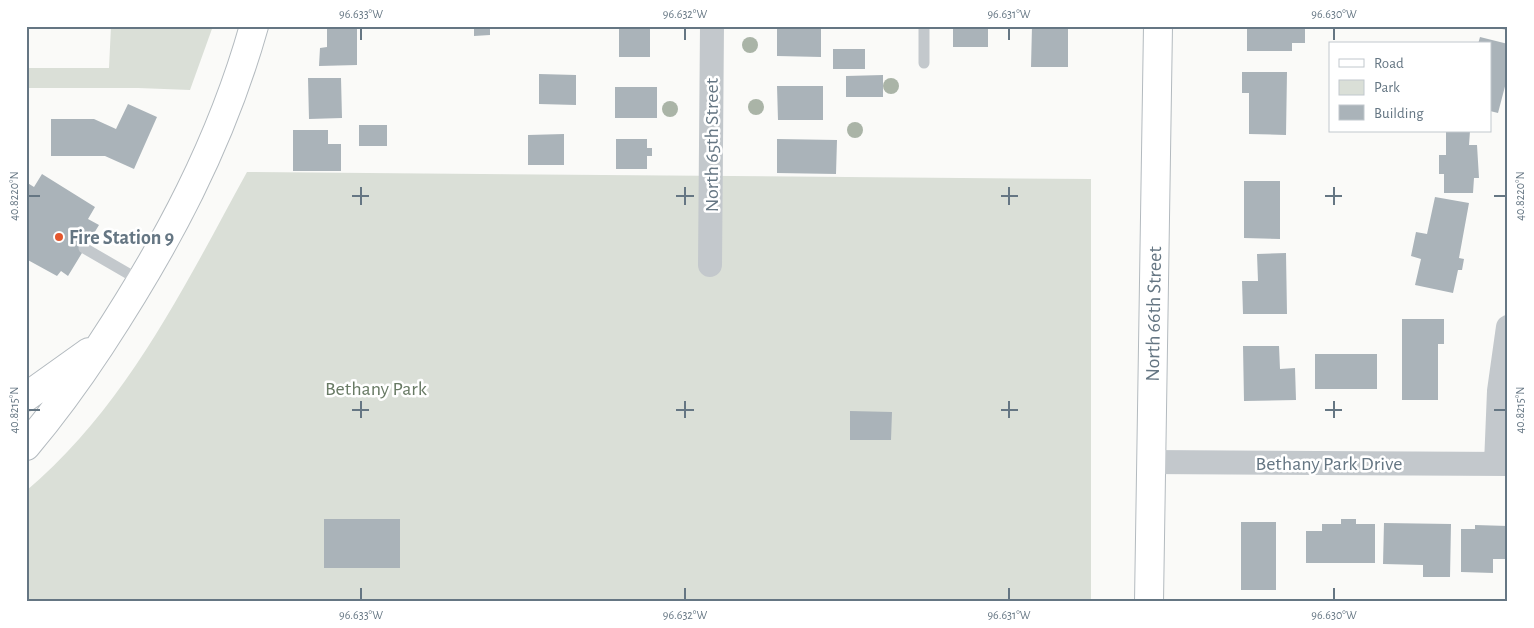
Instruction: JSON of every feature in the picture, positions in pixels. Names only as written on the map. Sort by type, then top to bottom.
[{"type":"main road","points":[[26,446],[72,389],[141,281],[192,190],[234,91],[254,26]]},
{"type":"main road","name":"North 66th Street","points":[[1150,602],[1150,462],[1158,26]]},
{"type":"main road","points":[[26,397],[101,344]]},
{"type":"street","name":"North 65th Street","points":[[710,264],[712,26]]},
{"type":"street","points":[[1502,464],[1499,391],[1508,326]]},
{"type":"street","name":"Bethany Park Drive","points":[[1150,462],[1502,464]]},
{"type":"lane","points":[[924,26],[924,64]]},
{"type":"lane","points":[[84,248],[141,281]]},
{"type":"green space","points":[[111,26],[213,26],[190,90],[26,88],[26,68],[109,68]]},
{"type":"green space","name":"Bethany Park","points":[[247,172],[1091,179],[1091,602],[26,602],[26,491],[62,458],[94,422],[124,383],[176,300]]},
{"type":"building","points":[[474,26],[490,26],[490,35],[474,36]]},
{"type":"building","points":[[619,26],[650,26],[650,57],[619,57]]},
{"type":"building","points":[[777,26],[821,26],[821,57],[777,56]]},
{"type":"building","points":[[953,26],[988,26],[988,47],[953,47]]},
{"type":"building","points":[[1032,26],[1068,26],[1068,67],[1031,67]]},
{"type":"building","points":[[1247,26],[1305,26],[1305,43],[1292,43],[1292,51],[1247,51]]},
{"type":"building","points":[[1508,26],[1508,30],[1490,27]]},
{"type":"building","points":[[327,29],[357,29],[357,65],[319,66],[320,48],[327,47]]},
{"type":"building","points":[[1480,37],[1508,44],[1508,75],[1498,113],[1492,112],[1492,42],[1479,42]]},
{"type":"building","points":[[833,49],[865,49],[865,69],[833,69]]},
{"type":"building","points":[[1242,72],[1287,72],[1286,135],[1249,134],[1249,93],[1242,93]]},
{"type":"building","points":[[539,74],[576,75],[576,105],[539,104]]},
{"type":"building","points":[[883,75],[883,97],[846,97],[846,76]]},
{"type":"building","points":[[308,78],[341,78],[342,118],[309,119]]},
{"type":"building","points":[[777,86],[823,86],[823,120],[778,120]]},
{"type":"building","points":[[615,87],[657,87],[657,118],[615,118]]},
{"type":"building","points":[[128,104],[157,117],[134,169],[105,156],[51,156],[51,119],[94,119],[116,129]]},
{"type":"building","points":[[359,125],[387,125],[387,146],[359,146]]},
{"type":"building","points":[[293,130],[328,130],[328,144],[341,144],[341,171],[293,171]]},
{"type":"building","points":[[1446,132],[1470,132],[1469,145],[1477,145],[1479,178],[1474,178],[1473,193],[1444,193],[1444,174],[1439,174],[1439,155],[1446,155]]},
{"type":"building","points":[[564,134],[564,165],[528,165],[528,135]]},
{"type":"building","points":[[616,139],[647,139],[647,148],[652,148],[652,156],[647,156],[647,169],[616,169]]},
{"type":"building","points":[[777,139],[837,140],[836,174],[777,173]]},
{"type":"building","name":"Fire Station 9","points":[[42,174],[95,207],[88,219],[99,225],[68,276],[61,271],[57,276],[26,259],[26,182],[34,187]]},
{"type":"building","points":[[1244,181],[1280,181],[1280,239],[1244,238]]},
{"type":"building","points":[[1435,197],[1469,203],[1459,258],[1464,259],[1462,270],[1458,270],[1453,293],[1415,285],[1421,259],[1411,256],[1416,232],[1427,234]]},
{"type":"building","points":[[1286,253],[1287,314],[1243,314],[1242,281],[1258,281],[1257,254]]},
{"type":"building","points":[[1402,319],[1444,319],[1444,344],[1438,344],[1438,400],[1402,400]]},
{"type":"building","points":[[1243,346],[1279,346],[1280,369],[1295,368],[1296,400],[1244,401]]},
{"type":"building","points":[[1315,354],[1377,354],[1377,389],[1315,389]]},
{"type":"building","points":[[850,411],[892,412],[891,440],[850,440]]},
{"type":"building","points":[[324,519],[400,519],[400,568],[324,568]]},
{"type":"building","points":[[1341,519],[1356,519],[1356,524],[1375,524],[1375,563],[1306,563],[1306,531],[1322,531],[1322,524],[1341,524]]},
{"type":"building","points":[[1241,522],[1276,522],[1276,590],[1241,590]]},
{"type":"building","points":[[1384,523],[1451,524],[1450,577],[1423,577],[1423,565],[1383,564]]},
{"type":"building","points":[[1475,525],[1508,526],[1508,559],[1493,559],[1493,573],[1461,572],[1461,529],[1475,529]]},
{"type":"place","name":"Fire Station 9","points":[[59,237]]}]
